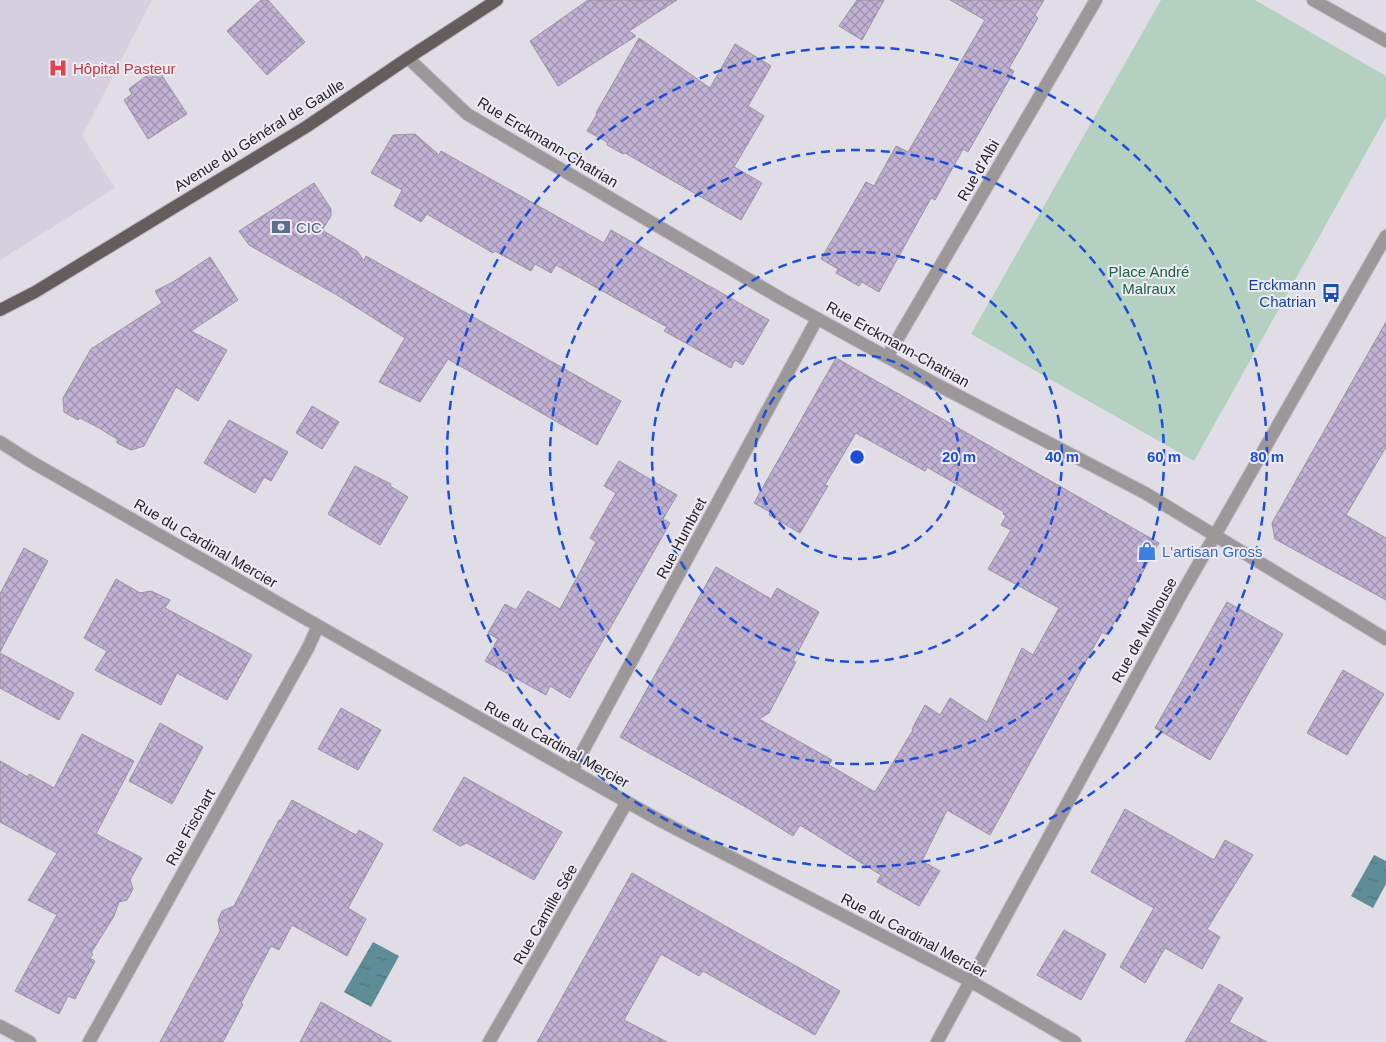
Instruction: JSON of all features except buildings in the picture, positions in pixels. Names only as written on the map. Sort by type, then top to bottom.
[{"type":"main road","name":"Avenue du Général de Gaulle","points":[[0,310],[35,292],[306,127],[497,0]]},
{"type":"main road","name":"Avenue du Général de Gaulle","points":[[0,319],[35,292]]},
{"type":"street","name":"Rue d'Albi","points":[[887,357],[1096,0]]},
{"type":"street","points":[[1313,0],[1386,41]]},
{"type":"street","name":"Rue Erckmann-Chatrian","points":[[408,58],[467,114],[818,319],[1145,492],[1386,639]]},
{"type":"street","name":"Rue de Mulhouse","points":[[937,1042],[1076,791],[1182,593],[1386,236]]},
{"type":"street","name":"Rue Humbret","points":[[572,771],[818,319]]},
{"type":"street","name":"Rue du Cardinal Mercier","points":[[0,442],[30,461],[627,802],[970,981],[1075,1042]]},
{"type":"street","name":"Rue du Cardinal Mercier","points":[[0,448],[30,461]]},
{"type":"street","name":"Rue Fischart","points":[[89,1042],[308,648],[318,626]]},
{"type":"street","name":"Rue Camille Sée","points":[[490,1042],[627,802]]},
{"type":"street","points":[[0,1026],[30,1042]]},
{"type":"shaded area","name":"Hôpital Pasteur","points":[[0,0],[152,0],[82,136],[115,188],[0,260]]},
{"type":"green space","name":"Place André Malraux","points":[[1161,0],[1255,0],[1386,76],[1386,117],[1194,461],[971,334]]},
{"type":"water","points":[[1374,855],[1386,861],[1386,884],[1373,908],[1351,896]]},
{"type":"water","points":[[373,942],[399,956],[371,1007],[344,992]]},
{"type":"place","name":"Hôpital Pasteur","points":[[58,68]]},
{"type":"place","name":"CIC","points":[[281,227]]},
{"type":"place","name":"Erckmann Chatrian","points":[[1331,293]]},
{"type":"place","name":"L'artisan Gross","points":[[1147,551]]}]
